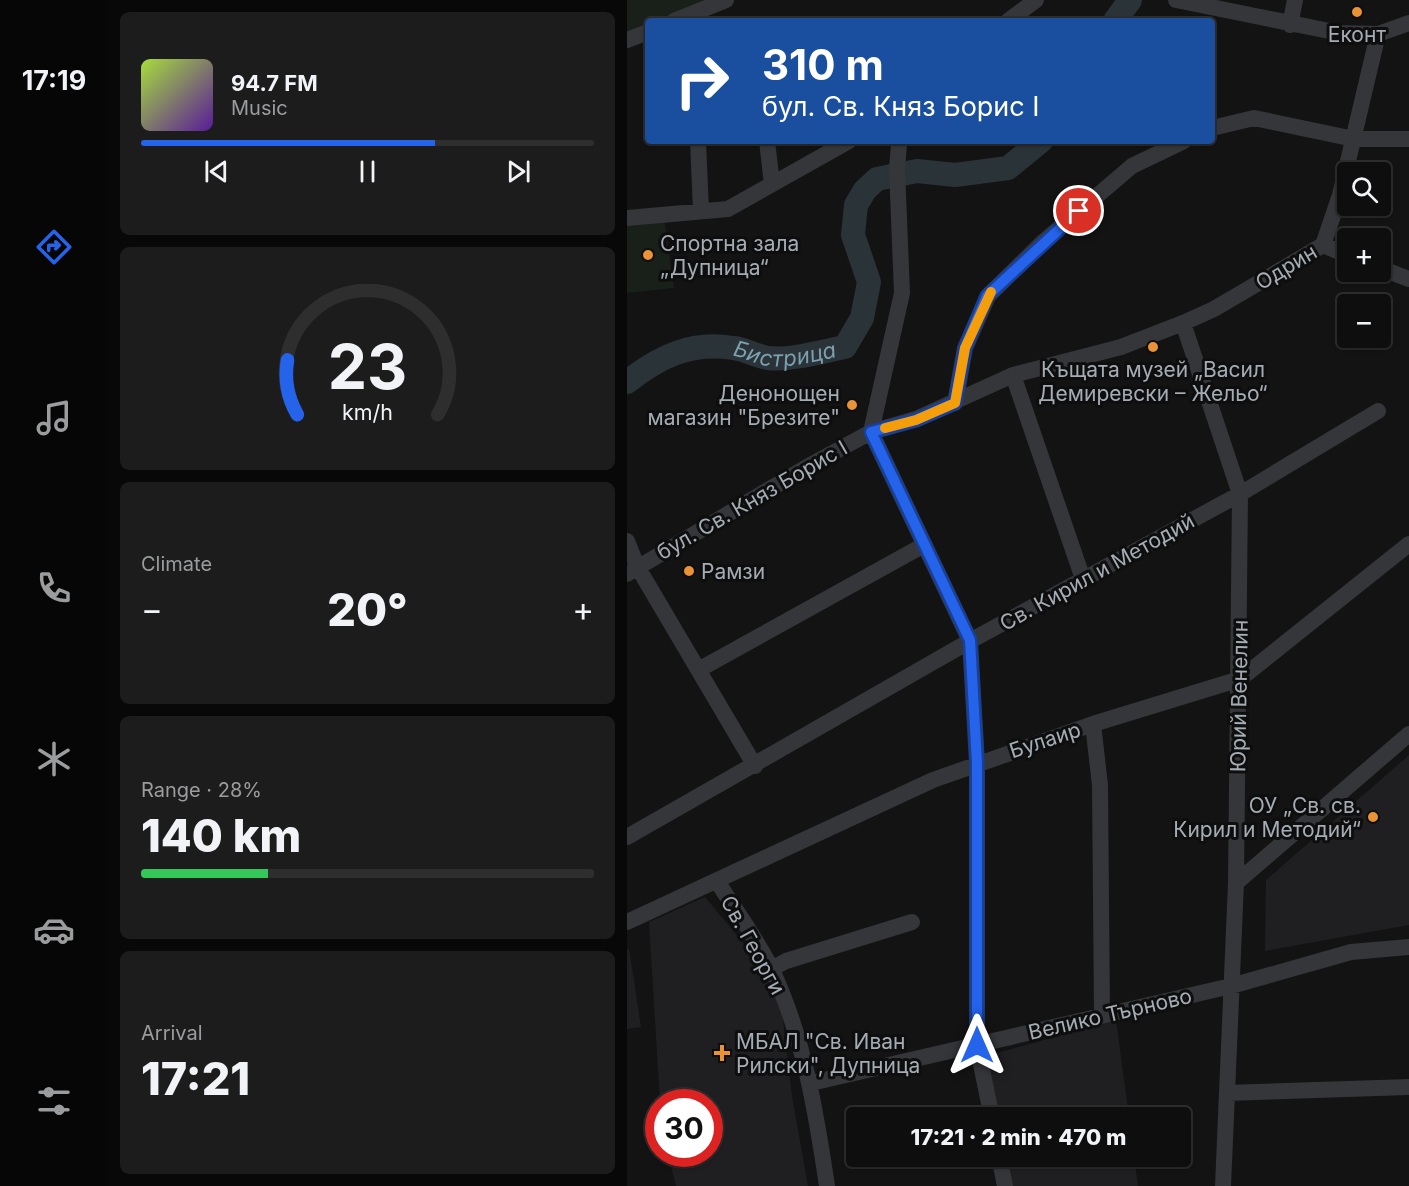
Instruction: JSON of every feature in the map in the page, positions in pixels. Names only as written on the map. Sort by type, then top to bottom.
[{"type":"street","points":[[681,18],[726,0]]},
{"type":"street","points":[[1012,18],[1036,0]]},
{"type":"street","points":[[1176,0],[1290,25],[1339,33],[1378,34],[1409,23]]},
{"type":"street","points":[[1290,25],[1295,0]]},
{"type":"street","points":[[627,40],[645,33]]},
{"type":"street","name":"Одрин","points":[[1183,323],[1214,309],[1323,245],[1340,195],[1378,34]]},
{"type":"street","points":[[1215,127],[1254,118],[1354,139],[1409,139]]},
{"type":"street","points":[[698,144],[701,211]]},
{"type":"street","points":[[767,144],[772,184]]},
{"type":"street","points":[[627,218],[727,209],[844,144]]},
{"type":"street","points":[[899,144],[902,293],[871,432],[970,640],[977,763],[977,1045],[989,1107]]},
{"type":"street","points":[[955,403],[965,348],[987,296],[1043,242],[1132,166],[1176,144]]},
{"type":"street","points":[[1323,245],[1337,251]]},
{"type":"street","points":[[1391,272],[1409,279]]},
{"type":"street","name":"бул. Св. Княз Борис I","points":[[632,570],[871,432],[916,420],[1013,375],[1121,347],[1183,323]]},
{"type":"street","name":"Юрий Венелин","points":[[1183,323],[1240,494],[1240,679],[1236,883],[1223,1186]]},
{"type":"street","points":[[1013,375],[1083,579]]},
{"type":"street","name":"Св. Кирил и Методий","points":[[627,837],[755,766],[970,640],[1240,494],[1378,411]]},
{"type":"street","points":[[627,541],[632,570],[700,669],[755,766]]},
{"type":"street","name":"Булаир","points":[[627,922],[913,789],[977,763],[1093,724],[1240,679],[1409,544]]},
{"type":"street","points":[[700,669],[924,545]]},
{"type":"street","points":[[1093,724],[1100,785],[1102,1015]]},
{"type":"street","points":[[1236,883],[1409,734]]},
{"type":"street","name":"Св. Георги","points":[[717,881],[771,969],[788,1009],[811,1083],[827,1186]]},
{"type":"street","points":[[771,969],[786,961],[912,922]]},
{"type":"street","name":"Велико Търново","points":[[811,1083],[1231,986],[1351,952],[1409,947]]},
{"type":"street","points":[[1227,1093],[1409,1087]]},
{"type":"street","points":[[1001,1167],[1005,1186]]},
{"type":"shaded area","points":[[627,0],[726,0],[681,18],[645,18],[645,33],[627,40]]},
{"type":"shaded area","name":"Спортна зала „Дупница“","points":[[664,218],[674,288],[627,293],[627,221]]},
{"type":"shaded area","name":"ОУ „Св. св. Кирил и Методий“","points":[[1409,755],[1409,925],[1265,951],[1266,880]]},
{"type":"shaded area","name":"МБАЛ \"Св. Иван Рилски\", Дупница","points":[[705,897],[764,968],[782,1011],[792,1096],[808,1186],[676,1186],[671,1167],[723,1167],[723,1089],[659,1089],[649,922]]},
{"type":"shaded area","points":[[629,948],[641,1027],[627,1029],[627,949]]},
{"type":"shaded area","points":[[1116,1020],[1128,1107],[996,1107],[986,1056]]},
{"type":"shaded area","points":[[1008,1167],[1135,1167],[1138,1186],[1012,1186]]},
{"type":"waterway","name":"Бистрица","points":[[1117,18],[1130,0]]},
{"type":"waterway","name":"Бистрица","points":[[627,382],[664,358],[689,349],[718,346],[776,359],[845,347],[862,318],[869,282],[853,235],[856,205],[865,190],[877,179],[917,171],[955,175],[1008,168],[1037,144]]},
{"type":"slow traffic","points":[[885,428],[916,420],[955,403],[965,348],[987,296],[991,292]]},
{"type":"place","name":"Еконт","points":[[1357,12]]},
{"type":"place","name":"Спортна зала „Дупница“","points":[[648,255]]},
{"type":"place","name":"Къщата музей „Васил Демиревски – Жельо“","points":[[1153,347]]},
{"type":"place","name":"Денонощен магазин \"Брезите\"","points":[[852,405]]},
{"type":"place","name":"Рамзи","points":[[689,571]]},
{"type":"place","name":"ОУ „Св. св. Кирил и Методий“","points":[[1373,817]]},
{"type":"place","name":"МБАЛ \"Св. Иван Рилски\", Дупница","points":[[722,1053]]},
{"type":"route","points":[[977,1045],[977,763],[970,640],[871,432],[916,420],[955,403],[965,348],[987,296],[1079,211]]}]
